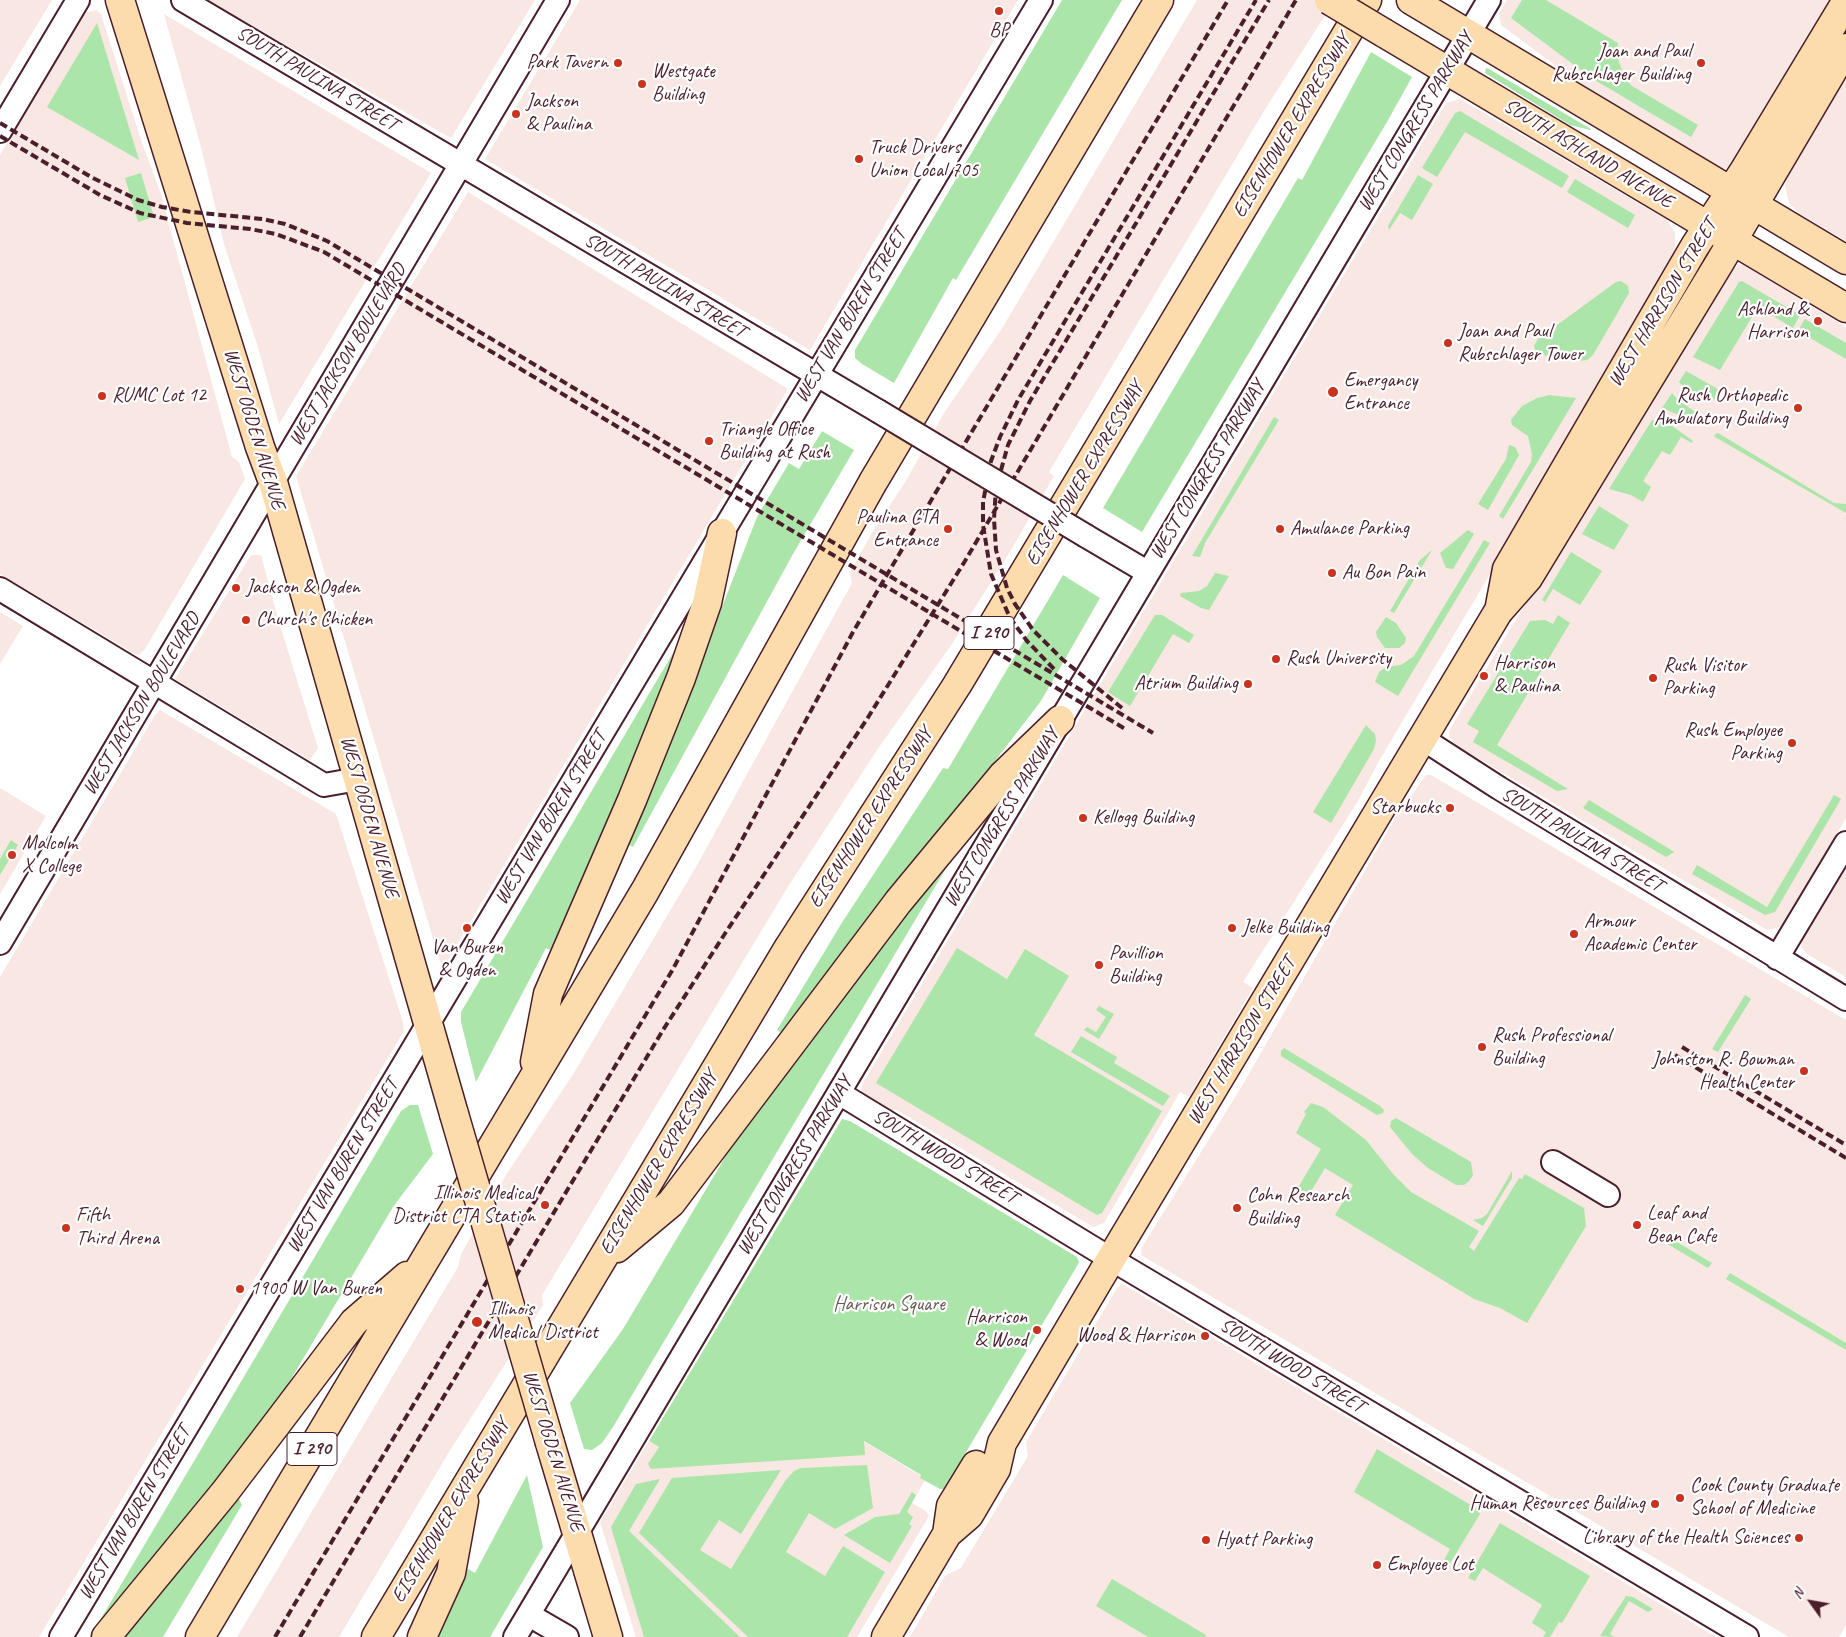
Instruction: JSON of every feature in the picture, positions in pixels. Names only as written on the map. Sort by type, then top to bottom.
[{"type":"main road","name":"WEST OGDEN AVENUE","points":[[120,0],[260,448],[273,482],[428,1025],[608,1637]]},
{"type":"main road","name":"I 290","points":[[200,1637],[645,891],[873,482],[1159,0]]},
{"type":"main road","name":"SOUTH ASHLAND AVENUE","points":[[1329,0],[1846,308]]},
{"type":"main road","name":"EISENHOWER EXPRESSWAY","points":[[376,1637],[789,947],[968,668],[1367,0]]},
{"type":"main road","name":"SOUTH ASHLAND AVENUE","points":[[1411,0],[1741,199],[1846,260]]},
{"type":"main road","name":"WEST HARRISON STREET","points":[[886,1637],[947,1534],[951,1506],[980,1458],[1002,1443],[1498,612],[1528,578],[1732,240],[1741,199],[1846,2]]},
{"type":"main road","name":"WEST HARRISON STREET","points":[[1498,612],[1507,568],[1708,226],[1741,199],[1846,48]]},
{"type":"main road","points":[[531,1081],[548,994],[632,800],[681,678],[707,603],[722,533]]},
{"type":"main road","points":[[602,1260],[671,1203],[898,902],[1003,775],[1060,720]]},
{"type":"main road","points":[[106,1637],[225,1492],[354,1322],[425,1261]]},
{"type":"main road","points":[[422,1637],[452,1573],[467,1485]]},
{"type":"street","points":[[0,130],[78,0]]},
{"type":"street","name":"SOUTH PAULINA STREET","points":[[183,0],[1147,572]]},
{"type":"street","name":"WEST JACKSON BOULEVARD","points":[[0,943],[558,0]]},
{"type":"street","name":"WEST VAN BUREN STREET","points":[[61,1637],[1041,0]]},
{"type":"street","name":"WEST CONGRESS PARKWAY","points":[[515,1637],[1489,0]]},
{"type":"street","points":[[0,589],[324,785],[358,779]]},
{"type":"street","name":"SOUTH PAULINA STREET","points":[[1423,739],[1498,788],[1846,999]]},
{"type":"street","points":[[1777,958],[1846,843]]},
{"type":"street","name":"SOUTH WOOD STREET","points":[[839,1092],[1111,1258],[1747,1637]]},
{"type":"street","points":[[1553,1162],[1608,1196]]},
{"type":"street","points":[[528,1615],[567,1637]]},
{"type":"shaded area","points":[[0,0],[52,0],[0,86]]},
{"type":"shaded area","points":[[207,0],[535,0],[451,138]]},
{"type":"shaded area","points":[[580,0],[1018,0],[810,350],[485,159]]},
{"type":"shaded area","points":[[1197,0],[1335,0],[1264,111],[1049,472],[1054,476],[1008,555],[952,644],[877,750],[789,885],[542,1295],[543,1305],[449,1452],[339,1637],[237,1637],[458,1267],[461,1254],[506,1175],[572,1076],[696,867],[852,583],[850,572],[876,526],[904,484],[944,413],[1001,330]]},
{"type":"shaded area","points":[[1507,0],[1831,0],[1733,164],[1725,169],[1719,168],[1594,94],[1501,25],[1499,14]]},
{"type":"shaded area","name":"RUMC Lot 12","points":[[96,10],[101,14],[142,143],[160,191],[232,457],[239,462],[245,479],[145,649],[139,655],[0,574],[0,155],[84,13]]},
{"type":"shaded area","points":[[164,14],[431,173],[279,424],[258,347],[224,244],[202,151]]},
{"type":"shaded area","points":[[1846,75],[1846,241],[1799,213],[1789,203],[1785,185],[1790,171]]},
{"type":"shaded area","name":"Rush University","points":[[1460,99],[1667,220],[1675,233],[1675,253],[1633,334],[1380,759],[1358,801],[1243,982],[1253,988],[1189,1097],[1180,1092],[1104,1223],[1093,1227],[895,1109],[888,1112],[863,1095],[861,1090],[863,1083],[1446,103]]},
{"type":"shaded area","points":[[468,192],[788,389],[442,969],[296,476]]},
{"type":"shaded area","points":[[1738,265],[1743,265],[1846,327],[1846,818],[1781,927],[1767,930],[1456,745],[1449,736],[1449,731],[1631,428]]},
{"type":"shaded area","points":[[251,555],[261,555],[279,622],[318,748],[310,760],[175,679]]},
{"type":"shaded area","points":[[0,612],[23,626],[0,664]]},
{"type":"shaded area","points":[[160,710],[336,814],[403,1022],[404,1031],[39,1637],[0,1637],[0,977],[155,715]]},
{"type":"shaded area","points":[[1426,775],[1431,775],[1846,1020],[1846,1625],[1839,1637],[1789,1637],[1141,1255],[1142,1247],[1242,1086],[1394,820]]},
{"type":"shaded area","name":"Malcolm X College","points":[[0,788],[46,816],[0,894]]},
{"type":"shaded area","points":[[1846,863],[1846,977],[1807,954],[1802,948],[1801,941]]},
{"type":"shaded area","points":[[1122,1284],[1716,1637],[910,1637],[945,1576],[961,1568],[1028,1456],[1026,1442],[1117,1288]]},
{"type":"shaded area","points":[[860,1439],[925,1480],[912,1503],[926,1511],[929,1516],[857,1637],[636,1637],[600,1522],[649,1441],[658,1447]]},
{"type":"green space","points":[[1062,0],[1122,0],[956,280],[953,278],[894,383],[862,364],[855,358],[855,350]]},
{"type":"green space","points":[[1522,0],[1546,0],[1618,43],[1617,56],[1625,79],[1632,86],[1698,125],[1691,137],[1593,79],[1511,18]]},
{"type":"green space","points":[[97,23],[139,160],[47,107]]},
{"type":"green space","points":[[1371,52],[1412,77],[1142,532],[1103,508],[1298,178],[1302,180]]},
{"type":"green space","points":[[1486,68],[1591,129],[1570,125],[1485,73]]},
{"type":"green space","points":[[1460,111],[1569,176],[1562,188],[1465,132],[1437,177],[1422,168],[1455,113]]},
{"type":"green space","points":[[141,173],[154,217],[138,222],[125,178]]},
{"type":"green space","points":[[1418,175],[1433,184],[1412,220],[1400,213],[1389,230],[1388,226]]},
{"type":"green space","points":[[1575,179],[1635,215],[1628,228],[1567,192]]},
{"type":"green space","points":[[1621,281],[1628,286],[1629,293],[1593,355],[1587,360],[1579,361],[1536,354],[1534,346],[1538,339],[1616,282]]},
{"type":"green space","points":[[1742,281],[1800,315],[1793,328],[1758,307],[1720,370],[1693,357],[1739,282]]},
{"type":"green space","points":[[1805,319],[1846,343],[1846,359],[1798,331]]},
{"type":"green space","points":[[1686,371],[1723,392],[1717,400],[1696,395],[1679,382]]},
{"type":"green space","points":[[1672,393],[1678,400],[1700,415],[1696,422],[1662,408]]},
{"type":"green space","points":[[1549,395],[1576,398],[1503,519],[1499,516],[1531,462],[1532,454],[1528,436],[1512,425],[1511,420],[1522,406],[1537,398]]},
{"type":"green space","points":[[1274,417],[1279,420],[1205,543],[1200,557],[1192,556]]},
{"type":"green space","points":[[1652,420],[1668,423],[1693,441],[1692,443],[1681,437],[1670,455],[1662,451],[1643,481],[1651,487],[1643,502],[1631,495],[1609,489]]},
{"type":"green space","points":[[822,431],[854,450],[793,554],[633,847],[625,843],[698,669],[757,517],[789,463],[799,469]]},
{"type":"green space","points":[[1718,433],[1834,503],[1846,504],[1846,513],[1715,437],[1714,435]]},
{"type":"green space","points":[[1509,445],[1515,447],[1519,455],[1488,510],[1478,504],[1506,459]]},
{"type":"green space","points":[[1599,506],[1629,525],[1614,550],[1582,534]]},
{"type":"green space","points":[[1468,530],[1474,534],[1453,569],[1446,568],[1440,553]]},
{"type":"green space","points":[[1484,540],[1490,543],[1398,696],[1375,682],[1379,672],[1386,667],[1401,665],[1414,656]]},
{"type":"green space","points":[[1432,550],[1394,613],[1390,611],[1420,560]]},
{"type":"green space","points":[[1571,552],[1602,571],[1580,605],[1553,589],[1545,602],[1542,600]]},
{"type":"green space","points":[[1215,573],[1229,576],[1209,610],[1201,608],[1180,596],[1181,593],[1199,591],[1207,586]]},
{"type":"green space","points":[[1063,575],[1100,598],[1041,701],[785,1035],[777,1030],[843,921],[943,768],[948,769]]},
{"type":"green space","points":[[1155,615],[1162,615],[1194,635],[1189,643],[1173,634],[1130,706],[1108,692]]},
{"type":"green space","points":[[1558,615],[1570,623],[1497,745],[1568,789],[1557,791],[1473,742],[1479,731],[1467,724],[1530,621],[1545,620],[1553,624]]},
{"type":"green space","points":[[1386,617],[1396,623],[1406,638],[1405,643],[1399,648],[1385,648],[1377,637],[1376,632]]},
{"type":"green space","points":[[676,648],[681,649],[582,895],[550,950],[546,948],[476,1082],[461,1022],[461,1012]]},
{"type":"green space","points":[[1366,725],[1375,734],[1374,749],[1331,823],[1313,812]]},
{"type":"green space","points":[[1834,795],[1841,799],[1775,912],[1765,915],[1692,874],[1697,865],[1767,907]]},
{"type":"green space","points":[[1589,800],[1674,852],[1666,857],[1583,808]]},
{"type":"green space","points":[[11,840],[18,845],[0,875],[0,859]]},
{"type":"green space","points":[[954,855],[613,1427],[602,1443],[592,1450],[584,1449],[570,1403],[623,1329],[730,1149],[765,1097],[890,930]]},
{"type":"green space","points":[[957,948],[1007,979],[1025,949],[1069,976],[1034,1035],[1162,1111],[1102,1213],[1097,1215],[876,1083]]},
{"type":"green space","points":[[1745,995],[1751,999],[1718,1052],[1712,1049]]},
{"type":"green space","points":[[1099,1006],[1114,1014],[1099,1039],[1084,1030],[1087,1027],[1096,1032],[1106,1017],[1096,1010]]},
{"type":"green space","points":[[1081,1036],[1117,1057],[1114,1063],[1170,1096],[1163,1106],[1071,1052]]},
{"type":"green space","points":[[1284,1048],[1380,1106],[1384,1110],[1383,1113],[1377,1115],[1281,1056],[1281,1051]]},
{"type":"green space","points":[[1311,1103],[1323,1107],[1366,1140],[1393,1174],[1411,1192],[1479,1231],[1469,1247],[1474,1251],[1519,1178],[1522,1179],[1525,1174],[1584,1208],[1586,1226],[1527,1323],[1500,1308],[1474,1299],[1335,1215],[1353,1185],[1325,1168],[1307,1198],[1296,1191],[1321,1149],[1296,1133],[1306,1114],[1304,1112]]},
{"type":"green space","points":[[410,1105],[418,1105],[433,1154],[393,1207],[271,1413],[219,1486],[93,1637],[90,1637],[401,1111]]},
{"type":"green space","points":[[1396,1118],[1471,1162],[1473,1175],[1469,1181],[1464,1185],[1456,1185],[1428,1168],[1412,1154],[1390,1127],[1391,1121]]},
{"type":"green space","name":"Harrison Square","points":[[842,1119],[850,1121],[1077,1257],[1079,1262],[1077,1266],[944,1489],[940,1489],[920,1478],[921,1475],[864,1441],[865,1455],[651,1469],[648,1464],[659,1447],[649,1441]]},
{"type":"green space","points":[[1512,1171],[1512,1178],[1483,1226],[1473,1220],[1482,1218],[1487,1214]]},
{"type":"green space","points":[[1657,1230],[1712,1263],[1708,1268],[1654,1236]]},
{"type":"green space","points":[[1730,1273],[1846,1343],[1846,1350],[1726,1279]]},
{"type":"green space","points":[[1377,1449],[1479,1510],[1480,1514],[1449,1565],[1443,1562],[1450,1549],[1354,1492]]},
{"type":"green space","points":[[867,1465],[873,1508],[835,1529],[809,1513],[786,1552],[825,1576],[843,1546],[885,1572],[847,1637],[748,1637],[639,1533],[672,1478],[781,1470],[741,1534],[719,1520],[700,1550],[731,1569],[785,1481],[794,1471],[801,1468]]},
{"type":"green space","points":[[527,1475],[543,1547],[490,1637],[431,1637],[468,1569],[475,1573]]},
{"type":"green space","points":[[660,1479],[629,1531],[740,1637],[644,1637],[611,1527],[636,1484]]},
{"type":"green space","points":[[912,1492],[916,1495],[907,1512],[913,1517],[909,1524],[912,1526],[890,1563],[844,1535],[875,1517],[899,1514]]},
{"type":"green space","points":[[238,1497],[242,1505],[163,1637],[122,1637]]},
{"type":"green space","points":[[1500,1523],[1590,1576],[1562,1623],[1559,1622],[1550,1637],[1543,1637],[1546,1632],[1532,1623],[1542,1605],[1483,1568],[1475,1581],[1468,1578]]},
{"type":"green space","points":[[1112,1579],[1206,1635],[1205,1637],[1148,1637],[1096,1606]]},
{"type":"green space","points":[[1626,1596],[1633,1597],[1653,1609],[1648,1612],[1629,1601],[1610,1634],[1614,1637],[1600,1636]]},
{"type":"railway","points":[[275,1637],[673,969],[853,632],[1228,0]]},
{"type":"railway","points":[[1054,669],[1027,641],[1010,618],[991,574],[983,525],[983,502],[991,461],[1018,400],[1256,0]]},
{"type":"railway","points":[[1122,708],[1062,659],[1033,630],[1015,604],[1007,588],[996,550],[994,519],[996,488],[1008,445],[1030,401],[1269,0]]},
{"type":"railway","points":[[300,1637],[663,1030],[867,719],[965,561],[1296,0]]},
{"type":"railway","points":[[0,123],[91,177],[138,200],[162,207],[191,212],[263,219],[285,224],[327,241],[1153,733]]},
{"type":"railway","points":[[0,136],[100,195],[140,213],[187,223],[250,229],[276,234],[324,252],[1127,730]]},
{"type":"railway","points":[[1682,1047],[1846,1145]]},
{"type":"railway","points":[[1675,1055],[1846,1158]]},
{"type":"place","name":"BP","points":[[999,11]]},
{"type":"place","name":"Park Tavern","points":[[618,63]]},
{"type":"place","name":"Joan and Paul Rubschlager Building","points":[[1701,63]]},
{"type":"place","name":"Westgate Building","points":[[642,84]]},
{"type":"place","name":"Jackson & Paulina","points":[[516,114]]},
{"type":"place","name":"Truck Drivers Union Local 705","points":[[859,159]]},
{"type":"place","name":"Ashland & Harrison","points":[[1818,321]]},
{"type":"place","name":"Joan and Paul Rubschlager Tower","points":[[1448,343]]},
{"type":"place","name":"Emergancy Entrance","points":[[1333,392]]},
{"type":"place","name":"RUMC Lot 12","points":[[102,396]]},
{"type":"place","name":"Rush Orthopedic Ambulatory Building","points":[[1798,408]]},
{"type":"place","name":"Triangle Office Building at Rush","points":[[709,441]]},
{"type":"place","name":"Paulina CTA Entrance","points":[[948,529]]},
{"type":"place","name":"Amulance Parking","points":[[1280,529]]},
{"type":"place","name":"Au Bon Pain","points":[[1332,573]]},
{"type":"place","name":"Jackson & Ogden","points":[[236,588]]},
{"type":"place","name":"Church's Chicken","points":[[246,620]]},
{"type":"place","name":"Rush University","points":[[1276,659]]},
{"type":"place","name":"Harrison & Paulina","points":[[1484,676]]},
{"type":"place","name":"Rush Visitor Parking","points":[[1653,678]]},
{"type":"place","name":"Atrium Building","points":[[1248,684]]},
{"type":"place","name":"Rush Employee Parking","points":[[1792,743]]},
{"type":"place","name":"Starbucks","points":[[1450,808]]},
{"type":"place","name":"Kellogg Building","points":[[1083,818]]},
{"type":"place","name":"Malcolm X College","points":[[12,855]]},
{"type":"place","name":"Van Buren & Ogden","points":[[467,928]]},
{"type":"place","name":"Jelke Building","points":[[1232,928]]},
{"type":"place","name":"Armour Academic Center","points":[[1574,934]]},
{"type":"place","name":"Pavillion Building","points":[[1099,965]]},
{"type":"place","name":"Rush Professional Building","points":[[1482,1047]]},
{"type":"place","name":"Johnston R. Bowman Health Center","points":[[1804,1071]]},
{"type":"place","name":"Illinois Medical District CTA Station","points":[[545,1205]]},
{"type":"place","name":"Cohn Research Building","points":[[1237,1208]]},
{"type":"place","name":"Leaf and Bean Cafe","points":[[1637,1225]]},
{"type":"place","name":"Fifth Third Arena","points":[[66,1228]]},
{"type":"place","name":"1900 W Van Buren","points":[[240,1289]]},
{"type":"place","name":"Illinois Medical District","points":[[477,1322]]},
{"type":"place","name":"Harrison & Wood","points":[[1037,1330]]},
{"type":"place","name":"Wood & Harrison","points":[[1205,1336]]},
{"type":"place","name":"Cook County Graduate School of Medicine","points":[[1680,1498]]},
{"type":"place","name":"Human Resources Building","points":[[1655,1504]]},
{"type":"place","name":"Library of the Health Sciences","points":[[1799,1538]]},
{"type":"place","name":"Hyatt Parking","points":[[1206,1540]]},
{"type":"place","name":"Employee Lot","points":[[1377,1565]]}]
